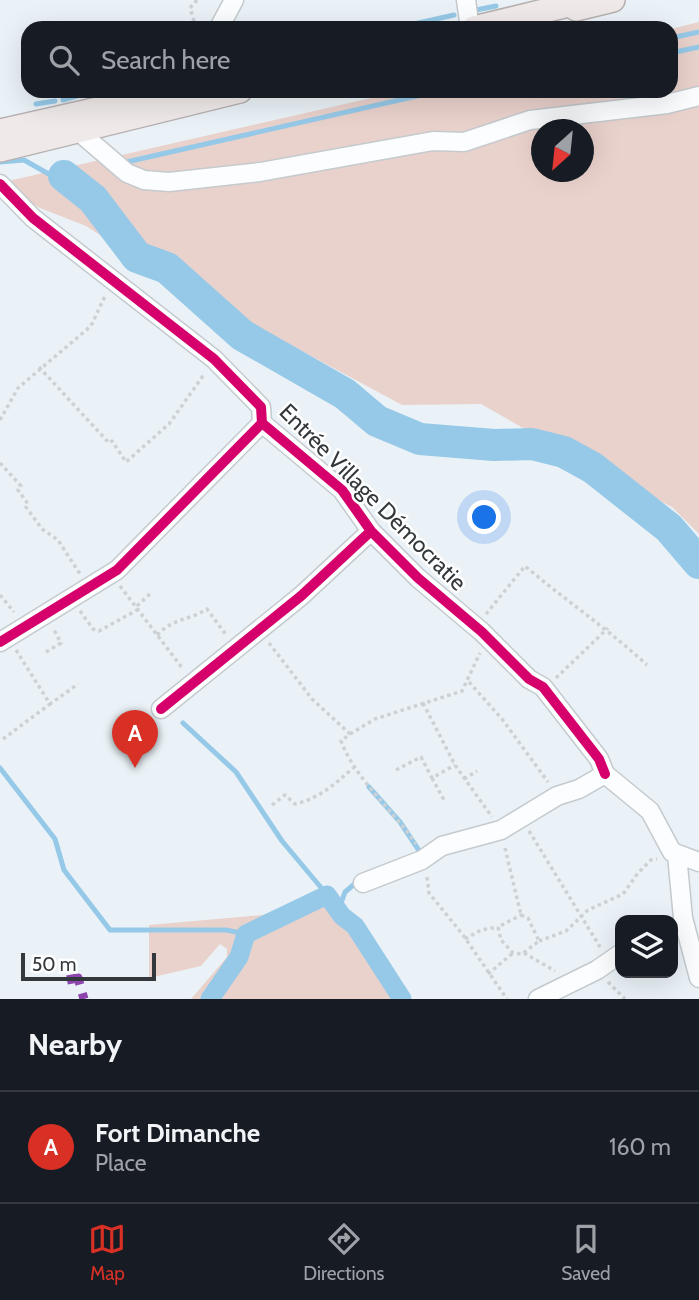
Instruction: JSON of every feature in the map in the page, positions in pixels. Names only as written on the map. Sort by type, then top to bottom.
[{"type":"main road","points":[[501,21],[589,0]]},
{"type":"main road","points":[[527,21],[613,0]]},
{"type":"main road","points":[[0,150],[55,127],[156,98]]},
{"type":"main road","points":[[0,131],[55,127],[78,131],[212,98]]},
{"type":"street","points":[[223,21],[234,0]]},
{"type":"street","points":[[466,0],[470,21]]},
{"type":"street","points":[[78,131],[127,173],[144,180],[169,182],[260,172],[433,141],[464,142],[530,120],[667,104],[699,96]]},
{"type":"street","name":"Entrée Village Démocratie","points":[[0,184],[33,218],[214,359],[261,408],[262,423],[342,490],[371,531],[418,578],[481,632],[529,679],[543,687],[599,758],[605,774]]},
{"type":"street","points":[[4,639],[69,597],[111,574],[262,423]]},
{"type":"street","points":[[161,709],[301,596],[371,531]]},
{"type":"street","points":[[363,883],[425,857],[442,846],[500,830],[557,796],[579,789],[605,774],[650,811],[677,855],[678,915]]},
{"type":"street","points":[[677,855],[699,862]]},
{"type":"street","points":[[678,921],[699,978]]},
{"type":"street","points":[[538,999],[609,962]]},
{"type":"path","points":[[194,21],[190,8],[197,0]]},
{"type":"path","points":[[0,420],[18,388],[39,367],[91,326],[114,281]]},
{"type":"path","points":[[39,367],[109,443],[112,442],[127,462],[169,425],[214,359]]},
{"type":"path","points":[[0,463],[21,486],[18,490],[29,504],[26,507],[42,529],[58,540],[89,588]]},
{"type":"path","points":[[507,999],[429,893],[425,857],[393,811],[353,768],[341,741],[375,719],[462,691],[469,682],[481,632],[525,566],[572,606],[608,628],[647,665]]},
{"type":"path","points":[[111,574],[194,681]]},
{"type":"path","points":[[139,609],[138,605],[150,593]]},
{"type":"path","points":[[0,595],[24,625]]},
{"type":"path","points":[[69,597],[93,629],[100,631],[139,609]]},
{"type":"path","points":[[158,635],[170,622],[189,620],[207,609],[235,647]]},
{"type":"path","points":[[46,614],[61,643],[46,652]]},
{"type":"path","points":[[543,687],[582,655],[608,628]]},
{"type":"path","points":[[259,630],[312,699],[350,734]]},
{"type":"path","points":[[4,639],[50,704]]},
{"type":"path","points":[[469,682],[502,719],[557,796]]},
{"type":"path","points":[[3,739],[78,684]]},
{"type":"path","points":[[422,703],[455,765],[504,832],[503,839],[521,915]]},
{"type":"path","points":[[396,770],[421,757],[444,800]]},
{"type":"path","points":[[432,778],[455,765]]},
{"type":"path","points":[[272,805],[285,795],[295,804],[312,800],[353,768]]},
{"type":"path","points":[[464,779],[477,771]]},
{"type":"path","points":[[520,817],[583,915],[609,962],[625,999]]},
{"type":"path","points":[[524,953],[540,941],[566,931],[588,910],[623,894],[651,860],[677,855]]},
{"type":"path","points":[[465,939],[521,915]]},
{"type":"path","points":[[521,915],[528,918],[540,941]]},
{"type":"path","points":[[498,927],[501,940],[513,953]]},
{"type":"path","points":[[488,974],[513,953],[524,953],[554,969],[559,987]]},
{"type":"shaded area","points":[[699,22],[699,534],[672,507],[593,468],[481,404],[402,405],[166,278],[86,226],[24,199],[8,181],[371,98],[678,98],[678,27]]},
{"type":"shaded area","points":[[309,902],[335,902],[356,923],[409,999],[191,999],[227,957],[227,949],[220,944],[201,966],[149,978],[149,925],[263,915]]},
{"type":"waterway","points":[[476,10],[496,6]]},
{"type":"waterway","points":[[427,21],[454,15]]},
{"type":"waterway","points":[[678,36],[699,32]]},
{"type":"waterway","points":[[678,52],[699,47]]},
{"type":"waterway","points":[[63,100],[70,98]]},
{"type":"waterway","points":[[122,163],[408,98]]},
{"type":"waterway","points":[[36,104],[55,101]]},
{"type":"waterway","points":[[0,162],[24,160],[93,199]]},
{"type":"waterway","points":[[64,176],[93,199],[137,257],[167,268],[242,335],[345,394],[377,421],[420,439],[494,445],[532,444],[564,452],[593,468],[669,528],[699,563]]},
{"type":"waterway","points":[[183,723],[236,772],[282,841],[339,909],[345,892],[358,881]]},
{"type":"waterway","points":[[0,768],[55,839],[64,870],[110,930],[226,930],[246,934]]},
{"type":"waterway","points":[[369,787],[400,822],[422,855]]},
{"type":"waterway","points":[[210,999],[239,957],[246,934],[327,895],[342,916],[355,926],[402,999]]},
{"type":"marked path","points":[[67,980],[78,978],[84,999]]},
{"type":"cycle path","points":[[0,184],[33,218],[214,359],[261,407],[262,423],[342,490],[371,531],[418,578],[482,632],[529,679],[543,687],[599,759],[605,774]]},
{"type":"cycle path","points":[[0,642],[117,570],[262,423]]},
{"type":"cycle path","points":[[161,709],[301,596],[371,531]]},
{"type":"place","name":"Fort Dimanche","points":[[135,768]]}]
